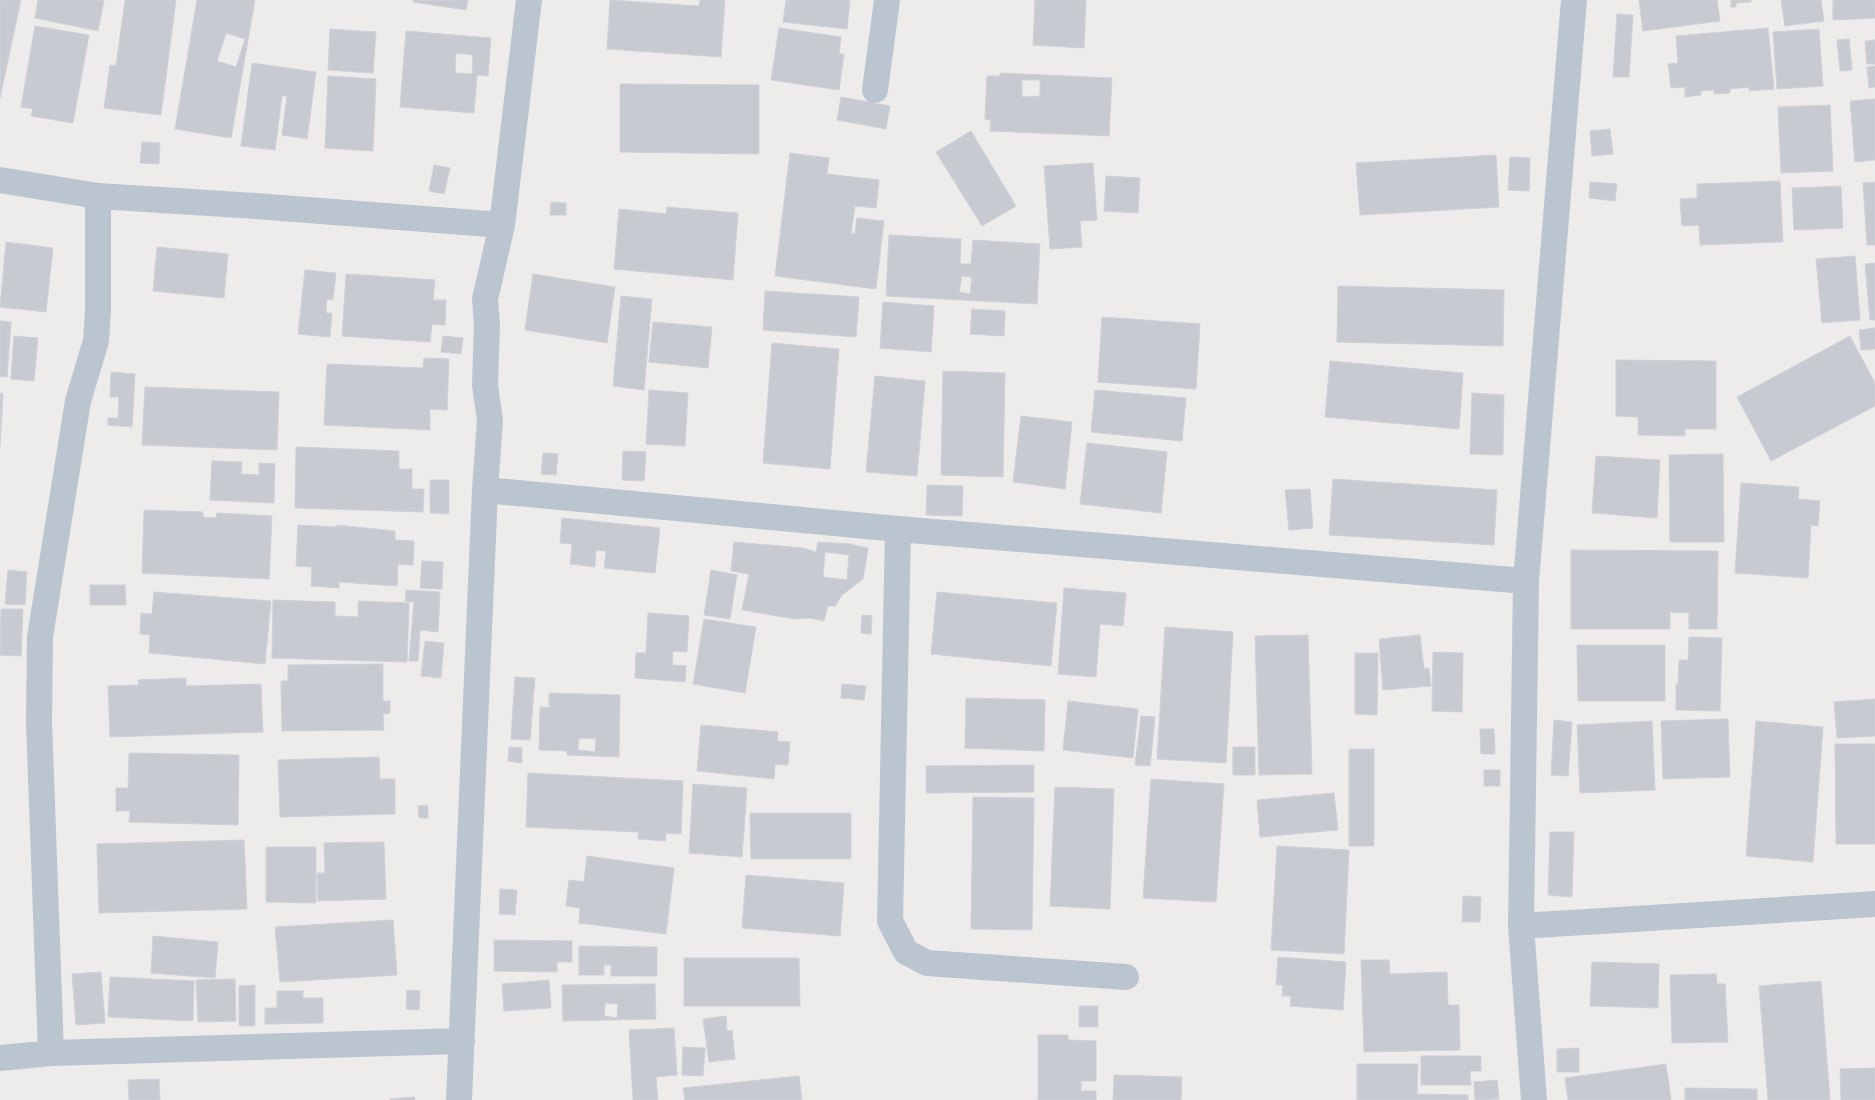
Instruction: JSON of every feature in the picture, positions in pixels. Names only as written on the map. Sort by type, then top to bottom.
[{"type":"street","points":[[459,1100],[490,420],[485,385],[487,325],[485,299],[502,225],[529,0]]},
{"type":"street","points":[[876,90],[887,0]]},
{"type":"street","points":[[1534,1100],[1521,926],[1526,581],[1574,0]]},
{"type":"street","points":[[0,180],[98,196],[502,225]]},
{"type":"street","points":[[50,1054],[39,721],[40,638],[78,402],[96,341],[98,310],[98,196]]},
{"type":"street","points":[[486,490],[898,530],[1526,581]]},
{"type":"street","points":[[898,530],[890,921],[906,952],[928,963],[1126,977]]},
{"type":"street","points":[[1521,926],[1875,904]]},
{"type":"street","points":[[0,1058],[50,1054],[462,1041]]},
{"type":"building","points":[[0,0],[21,0],[0,98]]},
{"type":"building","points":[[38,0],[104,0],[98,31],[35,18]]},
{"type":"building","points":[[125,0],[176,0],[161,115],[104,108],[110,65],[116,66]]},
{"type":"building","points":[[197,0],[255,0],[231,138],[175,129]],"holes":[[[226,33],[245,39],[236,67],[217,61]]]},
{"type":"building","points":[[413,0],[468,0],[466,10],[413,2]]},
{"type":"building","points":[[610,0],[699,6],[700,0],[725,0],[721,57],[607,49]]},
{"type":"building","points":[[786,0],[850,0],[847,29],[783,22]]},
{"type":"building","points":[[1035,0],[1086,0],[1084,48],[1033,45]]},
{"type":"building","points":[[1639,0],[1717,0],[1720,21],[1643,31]]},
{"type":"building","points":[[1731,0],[1751,0],[1751,2],[1736,3],[1736,7],[1731,7]]},
{"type":"building","points":[[1781,0],[1821,0],[1824,21],[1785,26]]},
{"type":"building","points":[[1833,0],[1875,0],[1875,18],[1833,20]]},
{"type":"building","points":[[1617,14],[1633,15],[1629,77],[1613,77]]},
{"type":"building","points":[[35,26],[89,35],[73,123],[31,116],[33,109],[21,107]]},
{"type":"building","points":[[779,28],[841,37],[839,54],[844,54],[839,90],[771,80]]},
{"type":"building","points":[[1768,28],[1774,89],[1749,91],[1749,87],[1730,89],[1730,93],[1714,94],[1714,90],[1700,91],[1701,95],[1685,97],[1685,87],[1671,88],[1668,64],[1678,63],[1676,36]]},
{"type":"building","points":[[330,29],[376,32],[373,73],[328,70]]},
{"type":"building","points":[[1819,29],[1823,86],[1777,89],[1773,32]]},
{"type":"building","points":[[406,31],[491,38],[488,76],[477,75],[474,113],[400,107]],"holes":[[[456,53],[473,55],[472,74],[455,73]]]},
{"type":"building","points":[[1849,39],[1852,70],[1840,71],[1837,40]]},
{"type":"building","points":[[1875,40],[1875,64],[1867,64],[1865,41]]},
{"type":"building","points":[[252,63],[316,72],[307,139],[282,135],[287,96],[282,96],[275,150],[241,146]]},
{"type":"building","points":[[1875,66],[1875,87],[1869,88],[1867,67]]},
{"type":"building","points":[[1000,73],[1112,78],[1109,136],[990,131],[991,120],[985,119],[987,76],[1000,76]],"holes":[[[1022,80],[1040,80],[1040,96],[1022,97]]]},
{"type":"building","points":[[328,76],[376,79],[373,151],[325,148]]},
{"type":"building","points":[[620,84],[759,85],[759,154],[620,152]]},
{"type":"building","points":[[841,97],[890,106],[886,129],[837,120]]},
{"type":"building","points":[[1875,99],[1875,160],[1855,162],[1850,101]]},
{"type":"building","points":[[1830,105],[1833,171],[1781,173],[1778,107]]},
{"type":"building","points":[[1610,129],[1613,154],[1592,156],[1590,131]]},
{"type":"building","points":[[971,131],[1016,206],[982,226],[936,152]]},
{"type":"building","points":[[142,142],[160,143],[159,164],[140,163]]},
{"type":"building","points":[[790,153],[829,158],[827,174],[879,180],[876,208],[855,206],[851,233],[855,234],[857,218],[884,221],[876,289],[775,276]]},
{"type":"building","points":[[1496,155],[1499,207],[1360,215],[1356,163]]},
{"type":"building","points":[[1510,157],[1530,158],[1529,191],[1508,190]]},
{"type":"building","points":[[1093,163],[1097,220],[1080,221],[1082,247],[1050,249],[1044,166]]},
{"type":"building","points":[[434,165],[450,168],[444,194],[429,191]]},
{"type":"building","points":[[1106,176],[1140,178],[1138,213],[1104,211]]},
{"type":"building","points":[[1780,181],[1783,242],[1700,245],[1699,225],[1682,226],[1680,199],[1697,198],[1697,184]]},
{"type":"building","points":[[1590,182],[1617,184],[1615,201],[1589,198]]},
{"type":"building","points":[[1875,182],[1875,245],[1867,245],[1863,183]]},
{"type":"building","points":[[1841,186],[1843,228],[1794,230],[1792,188]]},
{"type":"building","points":[[551,202],[566,203],[566,215],[550,215]]},
{"type":"building","points":[[667,207],[738,213],[733,280],[614,269],[619,209],[666,214]]},
{"type":"building","points":[[889,235],[961,239],[960,264],[971,264],[973,240],[1040,244],[1037,304],[886,296]],"holes":[[[962,276],[972,277],[970,294],[959,292]]]},
{"type":"building","points":[[6,242],[53,248],[46,312],[0,307]]},
{"type":"building","points":[[157,247],[228,254],[224,298],[153,291]]},
{"type":"building","points":[[1855,256],[1860,320],[1822,323],[1816,259]]},
{"type":"building","points":[[1875,263],[1875,320],[1870,320],[1865,264]]},
{"type":"building","points":[[305,270],[336,273],[333,300],[327,299],[326,313],[332,313],[330,337],[298,334]]},
{"type":"building","points":[[346,274],[435,280],[433,300],[446,300],[445,325],[432,324],[430,342],[342,336]]},
{"type":"building","points":[[533,274],[615,287],[607,343],[525,330]]},
{"type":"building","points":[[1338,286],[1504,290],[1503,346],[1337,342]]},
{"type":"building","points":[[765,291],[859,297],[856,337],[763,330]]},
{"type":"building","points":[[621,296],[652,299],[644,390],[613,386]]},
{"type":"building","points":[[883,302],[934,306],[931,352],[880,348]]},
{"type":"building","points":[[972,309],[1005,311],[1004,336],[970,334]]},
{"type":"building","points":[[1102,317],[1200,324],[1196,389],[1098,382]]},
{"type":"building","points":[[0,321],[11,322],[7,377],[0,376]]},
{"type":"building","points":[[653,322],[712,327],[708,368],[649,362]]},
{"type":"building","points":[[1875,328],[1875,349],[1861,350],[1859,330]]},
{"type":"building","points":[[14,336],[38,338],[34,381],[11,379]]},
{"type":"building","points":[[443,336],[463,338],[461,354],[441,352]]},
{"type":"building","points":[[1850,336],[1875,383],[1875,406],[1771,461],[1737,397]]},
{"type":"building","points":[[772,343],[839,349],[830,469],[763,463]]},
{"type":"building","points":[[424,358],[449,359],[447,410],[430,409],[430,430],[324,425],[327,364],[423,368]]},
{"type":"building","points":[[1616,360],[1716,361],[1716,429],[1685,429],[1685,436],[1638,435],[1638,417],[1616,416]]},
{"type":"building","points":[[1330,361],[1463,373],[1459,429],[1325,417]]},
{"type":"building","points":[[943,371],[1005,373],[1003,477],[941,475]]},
{"type":"building","points":[[111,372],[135,374],[132,427],[108,425],[108,418],[118,418],[119,397],[110,397]]},
{"type":"building","points":[[875,376],[925,381],[917,476],[866,472]]},
{"type":"building","points":[[145,387],[279,392],[277,450],[142,445]]},
{"type":"building","points":[[649,390],[688,393],[685,446],[646,444]]},
{"type":"building","points":[[1095,390],[1186,398],[1182,441],[1091,432]]},
{"type":"building","points":[[0,393],[3,393],[0,447]]},
{"type":"building","points":[[1472,393],[1504,395],[1503,455],[1470,454]]},
{"type":"building","points":[[1021,416],[1072,422],[1065,489],[1013,482]]},
{"type":"building","points":[[1087,443],[1167,452],[1161,513],[1080,504]]},
{"type":"building","points":[[296,447],[399,451],[399,469],[412,469],[412,489],[424,489],[423,512],[295,508]]},
{"type":"building","points":[[623,451],[646,452],[644,481],[622,480]]},
{"type":"building","points":[[543,453],[558,454],[556,475],[541,474]]},
{"type":"building","points":[[1723,454],[1724,542],[1670,542],[1669,455]]},
{"type":"building","points":[[1596,456],[1660,460],[1657,518],[1592,513]]},
{"type":"building","points":[[212,461],[242,462],[241,474],[259,475],[259,463],[275,464],[274,503],[210,500]]},
{"type":"building","points":[[1333,479],[1497,490],[1494,545],[1329,535]]},
{"type":"building","points":[[430,480],[449,480],[449,514],[430,513]]},
{"type":"building","points":[[1741,483],[1799,487],[1798,499],[1820,501],[1818,526],[1811,525],[1808,578],[1735,573]]},
{"type":"building","points":[[927,485],[963,486],[962,516],[926,515]]},
{"type":"building","points":[[1310,489],[1313,528],[1289,530],[1285,490]]},
{"type":"building","points":[[144,510],[203,512],[203,517],[216,518],[217,513],[272,516],[269,579],[142,573]]},
{"type":"building","points":[[562,518],[660,528],[655,573],[604,568],[606,551],[596,550],[595,567],[570,564],[572,544],[560,543]]},
{"type":"building","points":[[298,525],[337,527],[337,525],[395,531],[395,540],[414,541],[413,565],[398,564],[397,586],[339,582],[339,588],[311,586],[312,567],[296,566]]},
{"type":"building","points":[[734,542],[803,548],[816,552],[818,542],[850,544],[868,548],[863,579],[842,595],[835,606],[828,606],[824,621],[810,618],[795,619],[742,610],[749,574],[731,571]],"holes":[[[825,552],[849,555],[847,580],[823,577]]]},
{"type":"building","points":[[1571,550],[1718,551],[1717,629],[1689,629],[1689,613],[1670,612],[1670,629],[1571,629]]},
{"type":"building","points":[[422,561],[443,562],[442,589],[420,588]]},
{"type":"building","points":[[8,570],[27,572],[25,605],[5,604]]},
{"type":"building","points":[[711,570],[737,575],[730,619],[704,615]]},
{"type":"building","points":[[90,585],[125,585],[126,605],[90,605]]},
{"type":"building","points":[[1064,588],[1126,593],[1123,626],[1100,624],[1096,677],[1058,674]]},
{"type":"building","points":[[406,590],[440,592],[438,632],[420,630],[418,661],[409,661],[414,602],[405,601]]},
{"type":"building","points":[[154,592],[271,601],[265,664],[149,653],[150,635],[140,634],[141,613],[152,614]]},
{"type":"building","points":[[937,592],[1057,603],[1051,666],[931,654]]},
{"type":"building","points":[[273,600],[335,602],[335,616],[358,617],[358,601],[409,603],[407,662],[272,658]]},
{"type":"building","points":[[1,609],[23,609],[21,656],[0,655]]},
{"type":"building","points":[[648,613],[689,616],[687,652],[673,651],[672,665],[686,666],[685,682],[635,678],[636,653],[646,653]]},
{"type":"building","points":[[862,615],[872,616],[871,634],[861,633]]},
{"type":"building","points":[[704,619],[756,627],[745,693],[693,684]]},
{"type":"building","points":[[1165,627],[1233,632],[1226,763],[1157,759]]},
{"type":"building","points":[[1308,635],[1312,774],[1259,775],[1255,636]]},
{"type":"building","points":[[1420,635],[1424,669],[1429,668],[1431,686],[1383,690],[1379,639]]},
{"type":"building","points":[[1689,637],[1722,638],[1720,711],[1676,710],[1676,684],[1678,684],[1679,660],[1688,660]]},
{"type":"building","points":[[425,641],[444,643],[441,678],[421,676]]},
{"type":"building","points":[[1577,645],[1665,645],[1665,701],[1578,701]]},
{"type":"building","points":[[1433,652],[1463,653],[1462,712],[1432,711]]},
{"type":"building","points":[[1355,653],[1378,653],[1377,715],[1355,714]]},
{"type":"building","points":[[383,664],[383,701],[390,701],[390,713],[383,714],[384,730],[282,731],[281,681],[288,681],[288,665]]},
{"type":"building","points":[[515,677],[535,678],[530,740],[511,739]]},
{"type":"building","points":[[186,678],[186,686],[261,684],[263,732],[110,737],[108,686],[139,685],[138,680]]},
{"type":"building","points":[[842,684],[866,686],[864,700],[841,698]]},
{"type":"building","points":[[549,693],[620,695],[619,757],[567,755],[567,751],[539,750],[540,707],[549,708]],"holes":[[[579,738],[596,739],[595,752],[578,750]]]},
{"type":"building","points":[[966,698],[1045,700],[1044,751],[965,748]]},
{"type":"building","points":[[1875,699],[1875,736],[1837,738],[1834,702]]},
{"type":"building","points":[[1068,701],[1138,709],[1133,758],[1063,750]]},
{"type":"building","points":[[1141,716],[1155,717],[1150,766],[1135,765]]},
{"type":"building","points":[[1728,719],[1730,777],[1663,779],[1661,721]]},
{"type":"building","points":[[1554,720],[1572,722],[1568,776],[1551,775]]},
{"type":"building","points":[[1652,721],[1655,790],[1580,793],[1577,725]]},
{"type":"building","points":[[1756,721],[1823,727],[1813,862],[1746,856]]},
{"type":"building","points":[[701,725],[778,732],[777,741],[790,742],[788,765],[775,764],[774,779],[697,771]]},
{"type":"building","points":[[1480,729],[1494,729],[1495,754],[1481,754]]},
{"type":"building","points":[[1835,744],[1875,744],[1875,844],[1836,844]]},
{"type":"building","points":[[509,747],[522,748],[522,763],[508,761]]},
{"type":"building","points":[[1233,747],[1255,747],[1255,775],[1233,775]]},
{"type":"building","points":[[1349,749],[1374,749],[1374,846],[1349,846]]},
{"type":"building","points":[[129,753],[239,755],[238,825],[129,822],[130,811],[116,811],[116,788],[128,788]]},
{"type":"building","points":[[379,757],[380,779],[395,779],[395,814],[280,817],[278,760]]},
{"type":"building","points":[[1034,765],[1034,792],[926,793],[926,766]]},
{"type":"building","points":[[1484,770],[1500,770],[1500,786],[1484,786]]},
{"type":"building","points":[[528,773],[683,781],[681,834],[666,833],[665,841],[638,839],[639,832],[526,827]]},
{"type":"building","points":[[1151,779],[1224,784],[1216,902],[1143,898]]},
{"type":"building","points":[[693,784],[747,788],[742,857],[689,853]]},
{"type":"building","points":[[1055,787],[1114,789],[1110,909],[1050,906]]},
{"type":"building","points":[[1334,793],[1338,830],[1260,837],[1257,800]]},
{"type":"building","points":[[973,797],[1034,798],[1032,930],[971,929]]},
{"type":"building","points":[[428,805],[428,818],[419,818],[418,806]]},
{"type":"building","points":[[750,813],[851,813],[851,859],[751,859]]},
{"type":"building","points":[[1550,832],[1574,832],[1572,897],[1548,895]]},
{"type":"building","points":[[244,840],[247,909],[99,913],[97,844]]},
{"type":"building","points":[[384,842],[386,899],[318,901],[317,873],[325,873],[324,843]]},
{"type":"building","points":[[1277,846],[1349,850],[1344,954],[1271,950]]},
{"type":"building","points":[[266,847],[316,847],[316,903],[266,902]]},
{"type":"building","points":[[587,856],[674,868],[666,934],[579,923],[580,908],[566,906],[569,880],[584,882]]},
{"type":"building","points":[[746,875],[844,883],[840,936],[742,928]]},
{"type":"building","points":[[500,889],[517,890],[515,915],[499,914]]},
{"type":"building","points":[[1463,896],[1481,897],[1480,922],[1462,922]]},
{"type":"building","points":[[393,920],[397,975],[280,982],[275,927]]},
{"type":"building","points":[[153,936],[218,942],[215,978],[151,973]]},
{"type":"building","points":[[494,940],[572,941],[572,962],[557,962],[557,972],[494,971]]},
{"type":"building","points":[[579,946],[657,947],[657,976],[611,976],[611,965],[604,965],[604,975],[579,975]]},
{"type":"building","points":[[1278,957],[1346,962],[1343,1010],[1290,1006],[1291,996],[1282,996],[1283,985],[1276,985]]},
{"type":"building","points":[[684,958],[799,958],[800,1006],[684,1006]]},
{"type":"building","points":[[1361,960],[1389,960],[1390,974],[1447,972],[1448,1005],[1459,1005],[1460,1050],[1364,1052]]},
{"type":"building","points":[[1592,962],[1659,964],[1658,1008],[1590,1006]]},
{"type":"building","points":[[101,972],[105,1023],[76,1025],[72,974]]},
{"type":"building","points":[[1716,974],[1717,984],[1725,984],[1728,1042],[1672,1043],[1670,975]]},
{"type":"building","points":[[110,977],[194,981],[193,1021],[108,1017]]},
{"type":"building","points":[[235,979],[236,1021],[198,1022],[196,980]]},
{"type":"building","points":[[549,980],[551,1008],[504,1011],[502,984]]},
{"type":"building","points":[[1821,981],[1830,1100],[1768,1100],[1759,986]]},
{"type":"building","points":[[655,984],[656,1019],[563,1021],[562,985]],"holes":[[[605,1003],[618,1004],[617,1018],[604,1016]]]},
{"type":"building","points":[[255,985],[255,1026],[239,1026],[239,986]]},
{"type":"building","points":[[407,990],[420,991],[419,1010],[406,1009]]},
{"type":"building","points":[[277,991],[303,991],[303,998],[323,998],[323,1023],[265,1024],[265,1008],[277,1008]]},
{"type":"building","points":[[1079,1006],[1098,1006],[1098,1027],[1079,1027]]},
{"type":"building","points":[[726,1016],[727,1031],[732,1030],[735,1059],[709,1062],[703,1019]]},
{"type":"building","points":[[674,1028],[677,1075],[656,1077],[658,1100],[633,1100],[629,1030]]},
{"type":"building","points":[[1038,1035],[1068,1035],[1068,1040],[1096,1041],[1096,1081],[1081,1081],[1081,1091],[1096,1091],[1096,1100],[1038,1100]]},
{"type":"building","points":[[683,1047],[705,1048],[703,1076],[682,1075]]},
{"type":"building","points":[[1579,1048],[1579,1072],[1557,1072],[1557,1049]]},
{"type":"building","points":[[1421,1056],[1481,1056],[1481,1071],[1470,1071],[1471,1085],[1421,1085]]},
{"type":"building","points":[[1357,1064],[1418,1064],[1417,1094],[1468,1095],[1468,1100],[1357,1100]]},
{"type":"building","points":[[1666,1064],[1671,1100],[1568,1100],[1565,1078]]},
{"type":"building","points":[[1875,1068],[1875,1100],[1841,1100],[1840,1069]]},
{"type":"building","points":[[1114,1075],[1182,1077],[1181,1100],[1113,1100]]},
{"type":"building","points":[[799,1076],[802,1100],[685,1100],[683,1088]]},
{"type":"building","points":[[159,1079],[160,1100],[129,1100],[128,1080]]},
{"type":"building","points":[[1497,1080],[1499,1099],[1475,1100],[1474,1082]]},
{"type":"building","points":[[1685,1088],[1757,1089],[1757,1100],[1685,1100]]},
{"type":"building","points":[[414,1097],[415,1100],[390,1100],[390,1099]]}]
